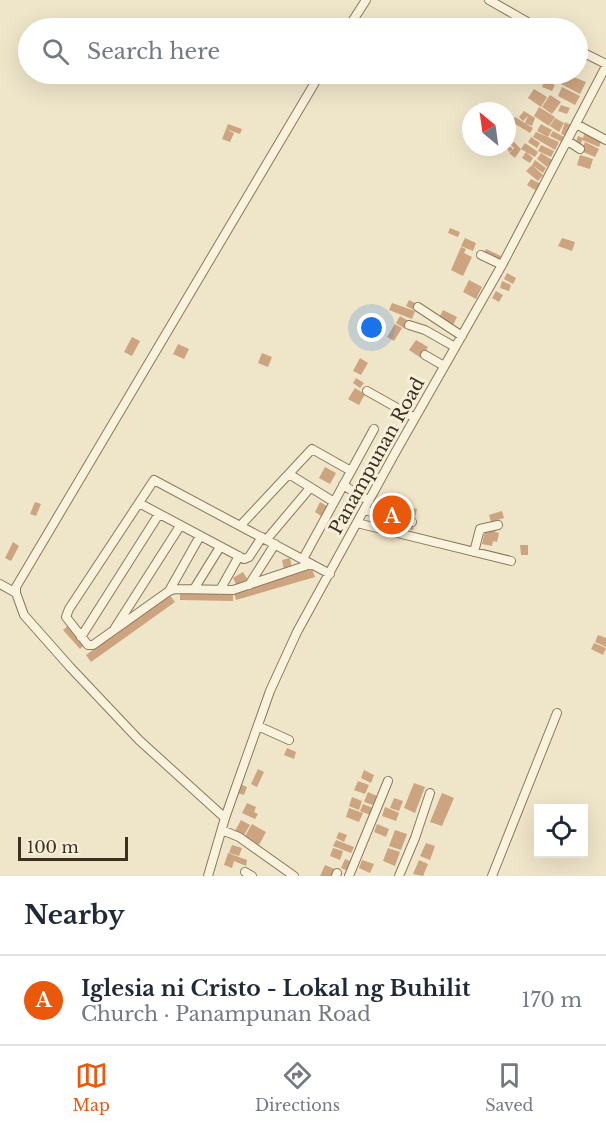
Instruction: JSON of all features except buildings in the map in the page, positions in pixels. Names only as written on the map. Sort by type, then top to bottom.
[{"type":"street","points":[[354,18],[366,0]]},
{"type":"street","points":[[489,0],[520,18]]},
{"type":"street","points":[[588,55],[606,65]]},
{"type":"street","name":"Panampunan Road","points":[[208,876],[225,818],[282,663],[364,510],[502,265],[606,65]]},
{"type":"street","points":[[225,818],[140,740],[92,691],[24,615],[16,587],[314,84]]},
{"type":"street","points":[[576,124],[606,140]]},
{"type":"street","points":[[568,141],[580,149]]},
{"type":"street","points":[[481,255],[502,265]]},
{"type":"street","points":[[418,307],[462,336]]},
{"type":"street","points":[[409,326],[425,330],[455,348]]},
{"type":"street","points":[[425,355],[444,366]]},
{"type":"street","points":[[367,391],[415,418]]},
{"type":"street","points":[[303,559],[374,429]]},
{"type":"street","points":[[242,525],[312,449],[351,471]]},
{"type":"street","points":[[289,474],[334,502]]},
{"type":"street","points":[[200,536],[169,591],[113,632],[93,645],[88,645],[69,623],[67,614],[154,480],[330,574]]},
{"type":"street","points":[[343,485],[369,501]]},
{"type":"street","points":[[139,502],[244,559],[249,557],[310,488]]},
{"type":"street","points":[[364,510],[412,522]]},
{"type":"street","points":[[81,637],[159,514]]},
{"type":"street","points":[[357,523],[511,561]]},
{"type":"street","points":[[474,552],[480,529],[498,525]]},
{"type":"street","points":[[113,632],[180,526]]},
{"type":"street","points":[[249,585],[275,544]]},
{"type":"street","points":[[194,589],[220,547]]},
{"type":"street","points":[[220,590],[239,556]]},
{"type":"street","points":[[169,591],[233,590],[311,564]]},
{"type":"street","points":[[0,584],[16,593]]},
{"type":"street","points":[[492,876],[557,712]]},
{"type":"street","points":[[258,726],[289,740]]},
{"type":"street","points":[[349,876],[388,781]]},
{"type":"street","points":[[399,876],[430,793]]},
{"type":"street","points":[[222,830],[239,837],[282,872],[294,876]]},
{"type":"place","name":"Iglesia ni Cristo - Lokal ng Buhilit","points":[[392,515]]}]
